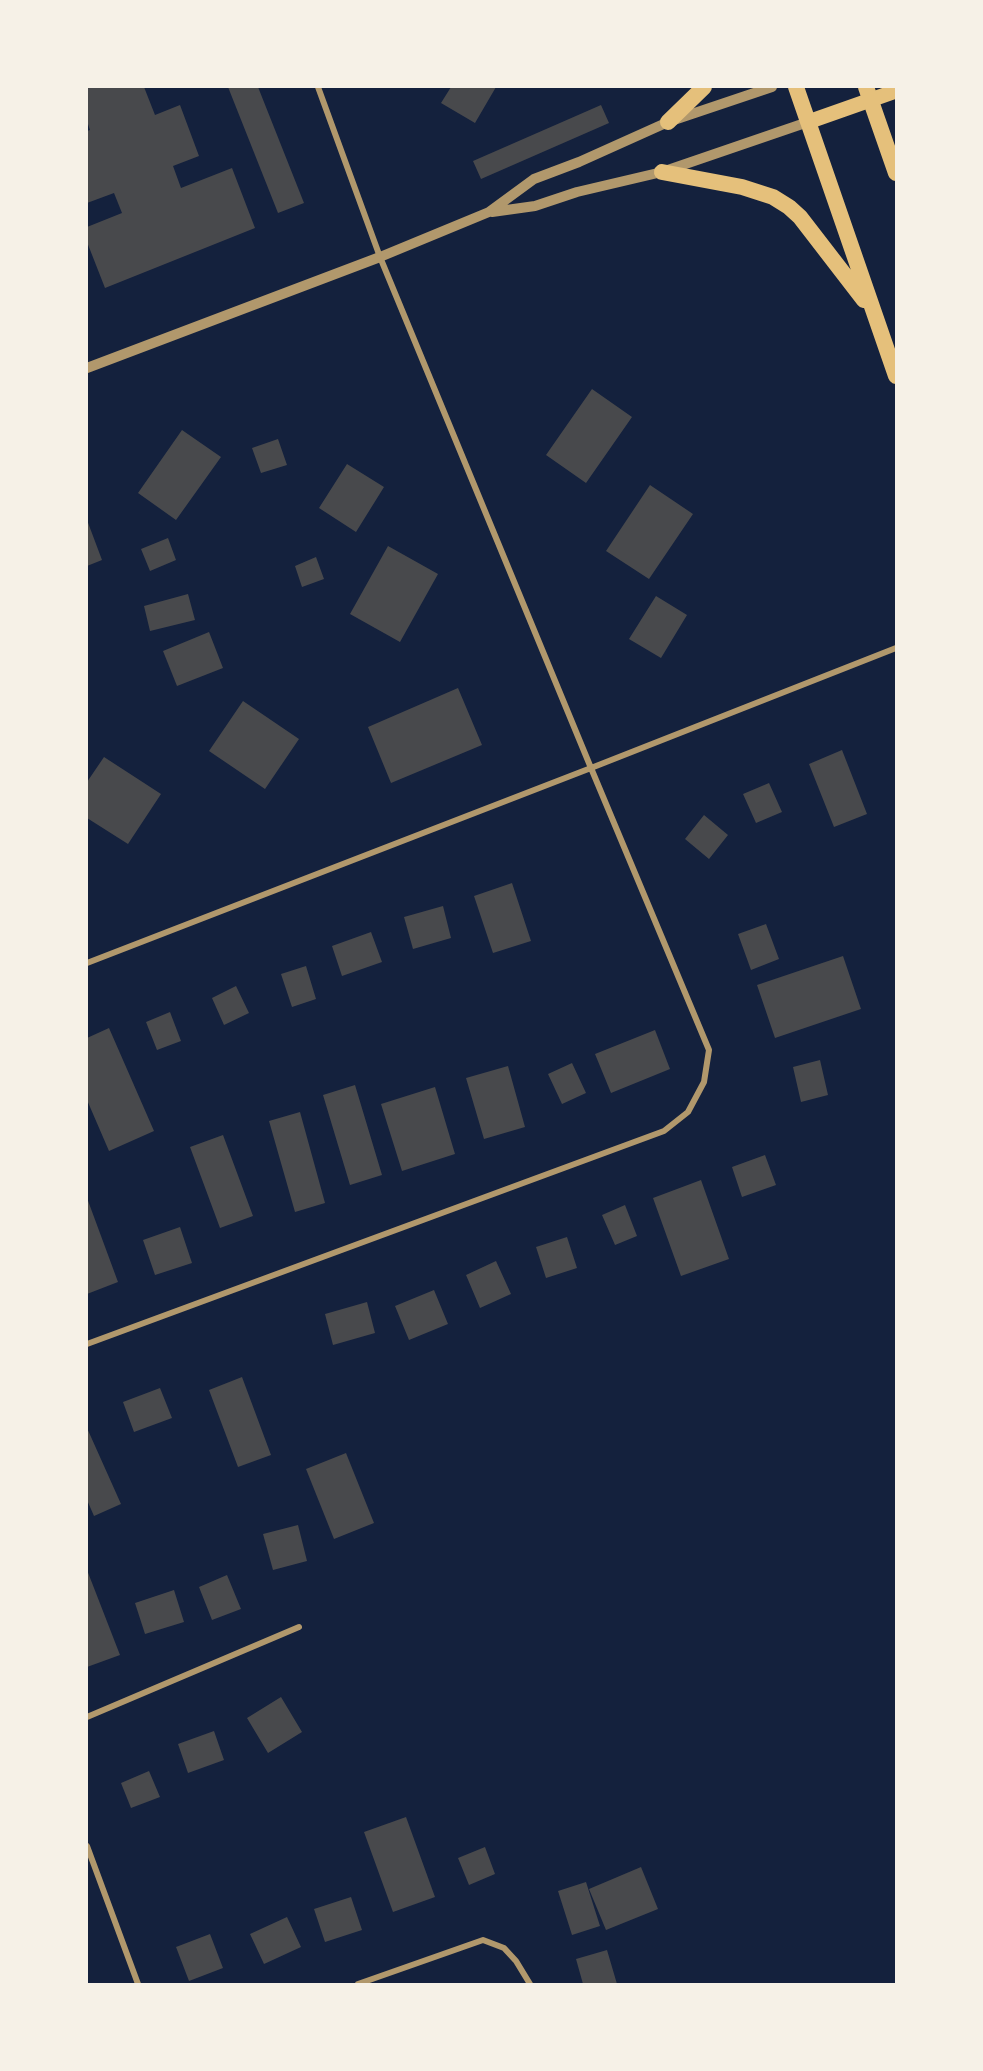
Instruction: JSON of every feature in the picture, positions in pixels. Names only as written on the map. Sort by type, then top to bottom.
[{"type":"highway","points":[[668,122],[704,87]]},
{"type":"highway","points":[[796,87],[896,376]]},
{"type":"highway","points":[[868,93],[896,172]]},
{"type":"highway","points":[[662,172],[742,187],[773,197],[789,207],[814,234],[873,310]]},
{"type":"main road","points":[[808,122],[868,93],[896,91]]},
{"type":"street","points":[[87,1344],[664,1131],[688,1112],[704,1082],[709,1050],[380,257],[318,87]]},
{"type":"street","points":[[87,369],[380,257],[489,212],[534,179],[579,162],[668,122],[772,87]]},
{"type":"street","points":[[489,212],[536,206],[577,192],[662,172],[808,122]]},
{"type":"street","points":[[87,963],[896,648]]},
{"type":"street","points":[[87,1717],[299,1627]]},
{"type":"street","points":[[87,1846],[138,1984]]},
{"type":"street","points":[[358,1984],[483,1940],[504,1948],[516,1961],[530,1984]]},
{"type":"building","points":[[87,87],[144,87],[155,115],[180,105],[199,156],[173,166],[181,188],[232,168],[255,228],[105,288],[87,242],[87,227],[122,213],[114,193],[87,203],[87,131],[90,130],[87,121]]},
{"type":"building","points":[[228,87],[258,87],[304,203],[278,213]]},
{"type":"building","points":[[451,87],[496,87],[475,123],[441,103]]},
{"type":"building","points":[[601,105],[609,123],[481,179],[473,161]]},
{"type":"building","points":[[592,389],[632,417],[586,483],[546,455]]},
{"type":"building","points":[[182,430],[221,457],[176,520],[138,493]]},
{"type":"building","points":[[278,439],[287,465],[261,473],[252,448]]},
{"type":"building","points":[[347,464],[384,487],[356,532],[319,508]]},
{"type":"building","points":[[650,485],[693,514],[649,579],[606,551]]},
{"type":"building","points":[[87,520],[102,560],[87,566]]},
{"type":"building","points":[[168,538],[176,560],[150,571],[141,549]]},
{"type":"building","points":[[388,546],[438,574],[400,642],[350,614]]},
{"type":"building","points":[[316,557],[324,579],[302,587],[295,566]]},
{"type":"building","points":[[188,594],[195,620],[150,631],[144,606]]},
{"type":"building","points":[[656,596],[687,615],[661,658],[629,639]]},
{"type":"building","points":[[209,632],[223,668],[177,686],[163,651]]},
{"type":"building","points":[[458,688],[482,745],[391,783],[368,727]]},
{"type":"building","points":[[243,701],[299,739],[265,789],[209,751]]},
{"type":"building","points":[[842,750],[867,814],[834,827],[809,764]]},
{"type":"building","points":[[104,757],[161,794],[128,844],[87,818],[87,782]]},
{"type":"building","points":[[769,783],[782,812],[756,823],[743,794]]},
{"type":"building","points":[[704,815],[728,835],[709,859],[685,839]]},
{"type":"building","points":[[512,883],[531,941],[493,953],[474,896]]},
{"type":"building","points":[[443,906],[451,938],[413,949],[404,917]]},
{"type":"building","points":[[766,924],[779,959],[751,970],[738,934]]},
{"type":"building","points":[[371,932],[382,962],[342,976],[332,946]]},
{"type":"building","points":[[843,956],[861,1009],[775,1038],[757,985]]},
{"type":"building","points":[[306,966],[316,999],[292,1007],[281,974]]},
{"type":"building","points":[[236,986],[249,1013],[224,1025],[212,998]]},
{"type":"building","points":[[170,1012],[181,1041],[157,1050],[146,1022]]},
{"type":"building","points":[[109,1028],[154,1131],[109,1151],[87,1100],[87,1038]]},
{"type":"building","points":[[655,1030],[670,1069],[611,1093],[595,1054]]},
{"type":"building","points":[[820,1060],[828,1095],[801,1102],[793,1067]]},
{"type":"building","points":[[572,1063],[586,1093],[562,1104],[548,1074]]},
{"type":"building","points":[[508,1066],[525,1127],[484,1139],[466,1078]]},
{"type":"building","points":[[355,1085],[382,1175],[350,1185],[323,1095]]},
{"type":"building","points":[[435,1087],[455,1154],[402,1171],[381,1104]]},
{"type":"building","points":[[300,1112],[325,1203],[295,1212],[269,1121]]},
{"type":"building","points":[[223,1135],[253,1216],[220,1228],[190,1147]]},
{"type":"building","points":[[765,1155],[776,1185],[742,1197],[732,1167]]},
{"type":"building","points":[[701,1180],[729,1259],[681,1276],[653,1198]]},
{"type":"building","points":[[87,1198],[118,1282],[87,1294]]},
{"type":"building","points":[[625,1205],[637,1236],[615,1245],[602,1215]]},
{"type":"building","points":[[180,1227],[192,1263],[155,1275],[143,1240]]},
{"type":"building","points":[[567,1237],[577,1268],[546,1278],[536,1247]]},
{"type":"building","points":[[496,1261],[511,1294],[480,1308],[466,1275]]},
{"type":"building","points":[[434,1290],[448,1324],[409,1340],[395,1306]]},
{"type":"building","points":[[367,1302],[375,1333],[333,1345],[325,1314]]},
{"type":"building","points":[[242,1377],[271,1455],[238,1467],[209,1390]]},
{"type":"building","points":[[160,1388],[172,1418],[134,1432],[123,1402]]},
{"type":"building","points":[[87,1428],[121,1504],[94,1516],[87,1500]]},
{"type":"building","points":[[346,1453],[374,1523],[334,1539],[306,1469]]},
{"type":"building","points":[[298,1525],[307,1561],[273,1570],[263,1534]]},
{"type":"building","points":[[87,1570],[120,1655],[87,1667]]},
{"type":"building","points":[[227,1575],[241,1609],[212,1620],[199,1587]]},
{"type":"building","points":[[174,1590],[184,1622],[145,1634],[135,1603]]},
{"type":"building","points":[[281,1697],[302,1732],[268,1753],[247,1718]]},
{"type":"building","points":[[214,1731],[224,1760],[188,1773],[178,1744]]},
{"type":"building","points":[[149,1771],[160,1797],[131,1808],[121,1783]]},
{"type":"building","points":[[406,1817],[435,1897],[393,1912],[364,1832]]},
{"type":"building","points":[[485,1847],[495,1874],[469,1885],[458,1858]]},
{"type":"building","points":[[641,1867],[658,1909],[606,1930],[589,1889]]},
{"type":"building","points":[[586,1882],[600,1926],[572,1935],[558,1891]]},
{"type":"building","points":[[351,1897],[362,1930],[325,1942],[314,1909]]},
{"type":"building","points":[[287,1917],[301,1947],[264,1964],[250,1934]]},
{"type":"building","points":[[210,1934],[223,1968],[189,1981],[176,1947]]},
{"type":"building","points":[[607,1950],[617,1984],[583,1984],[576,1959]]}]
